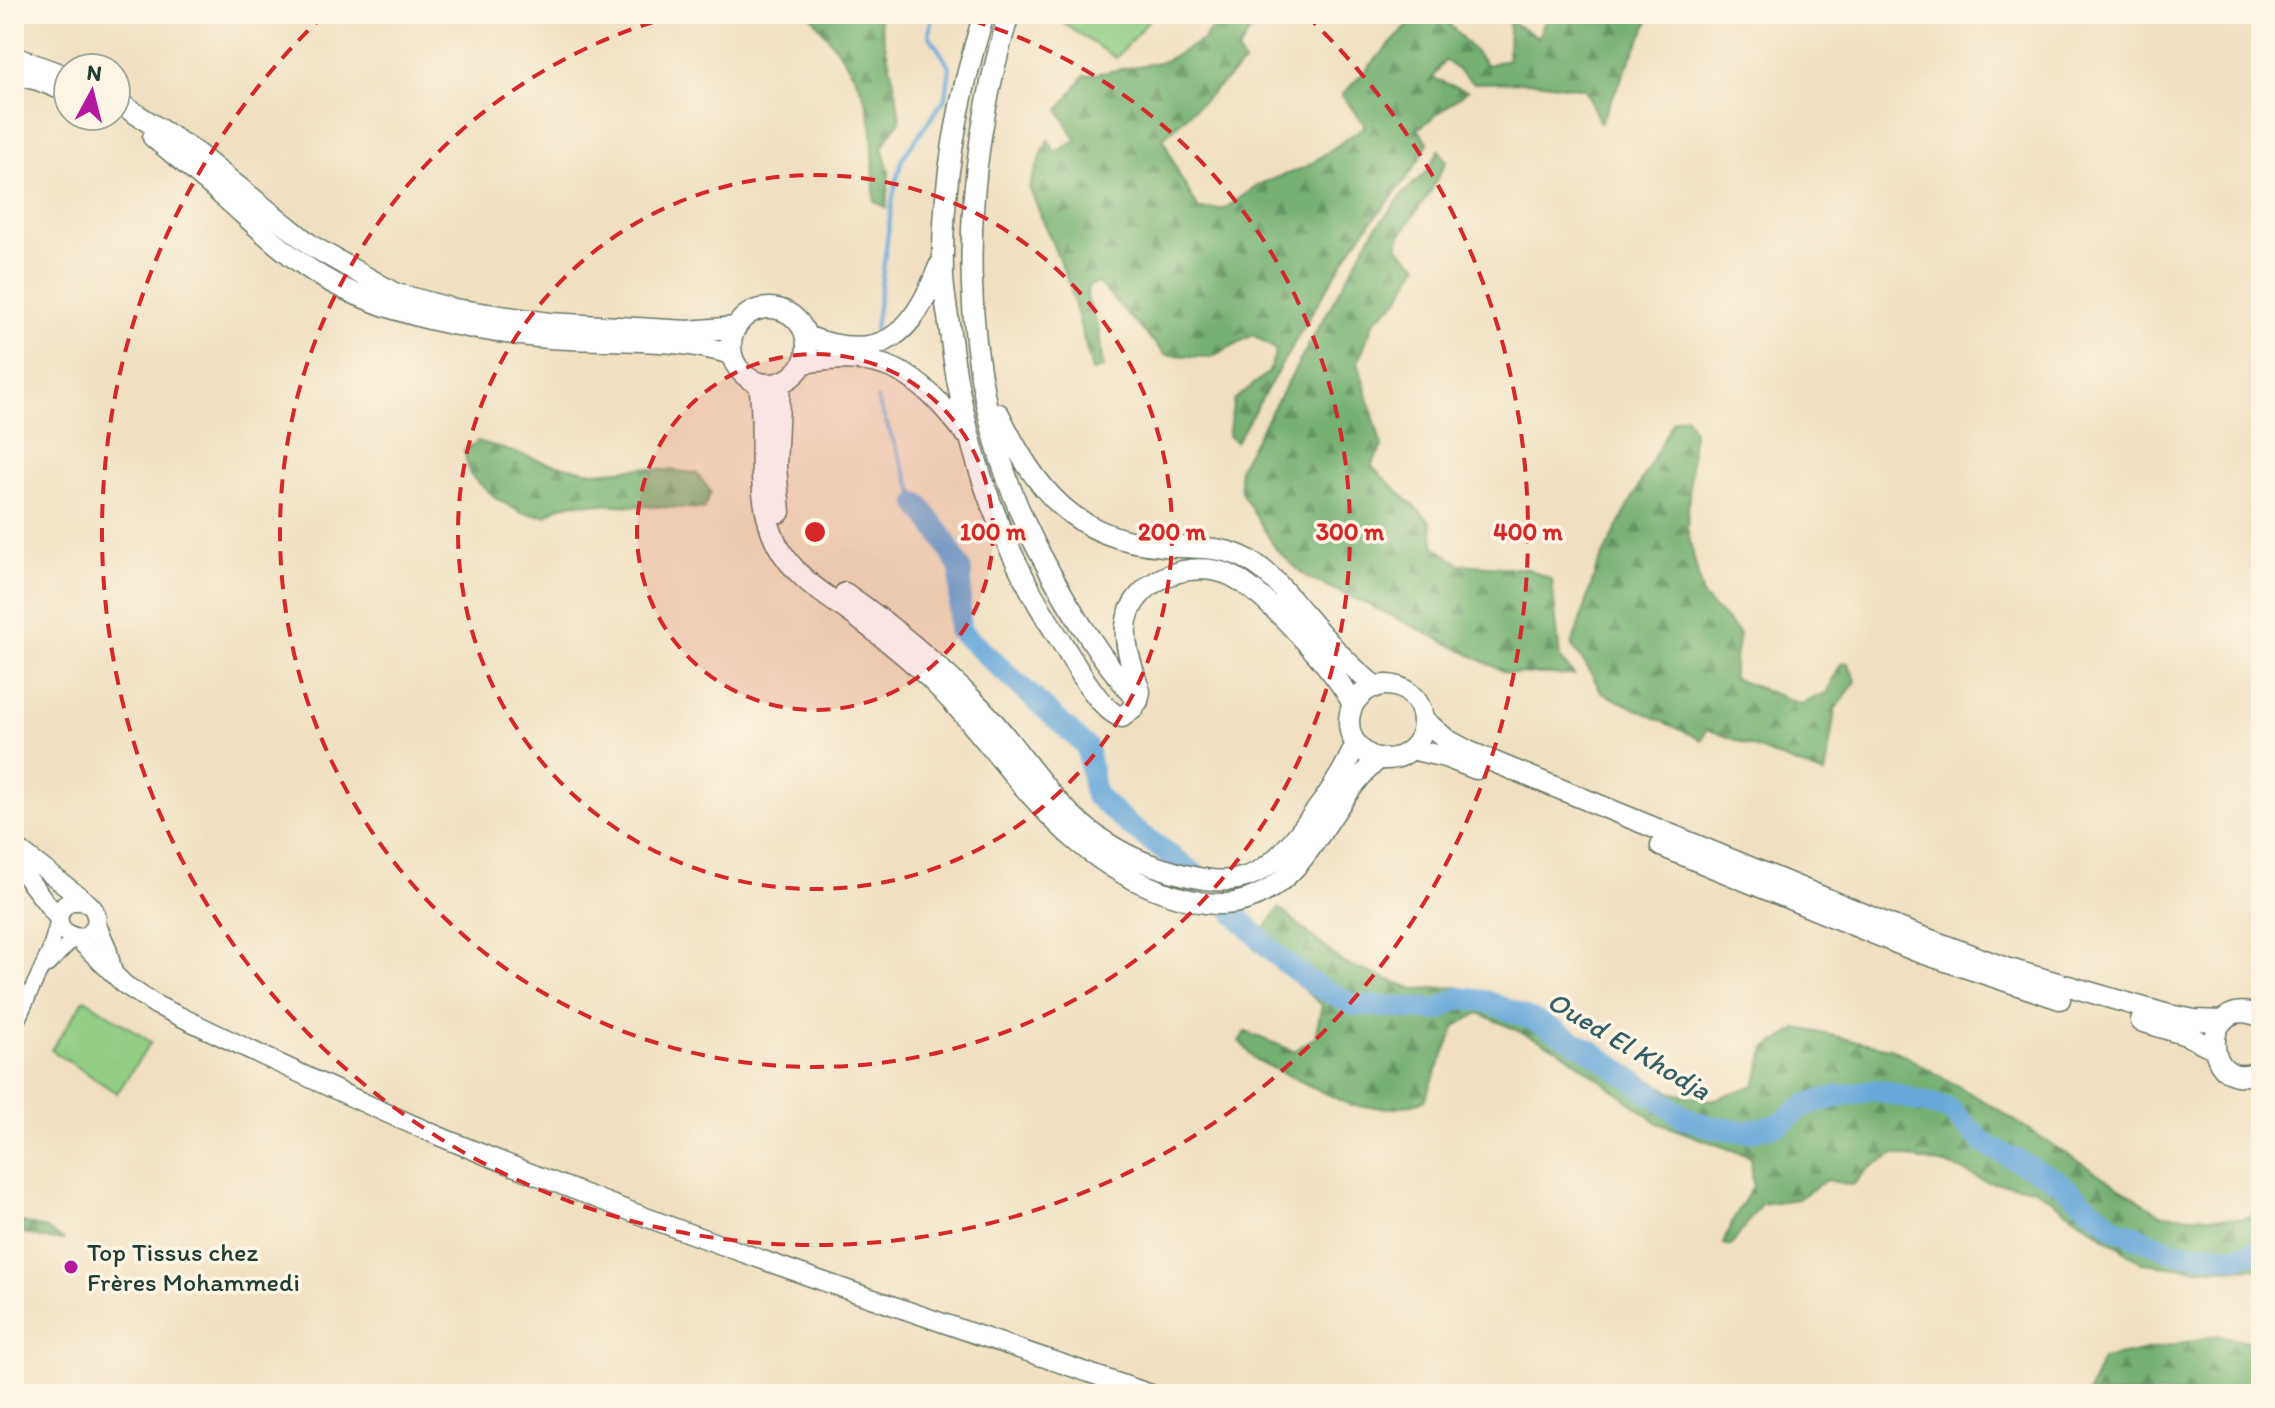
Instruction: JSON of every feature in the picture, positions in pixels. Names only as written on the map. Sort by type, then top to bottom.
[{"type":"highway","points":[[984,14],[962,101],[949,175],[943,281],[968,436],[1001,531],[1050,625],[1093,690],[1113,714],[1128,716],[1140,698],[1126,637],[1128,615],[1133,604],[1166,576],[1198,569],[1231,576],[1255,592],[1335,675],[1353,705]]},
{"type":"highway","points":[[1009,14],[986,100],[973,192],[973,284],[982,378],[1001,457],[1035,544],[1097,649],[1135,703]]},
{"type":"highway","points":[[14,57],[52,71]]},
{"type":"highway","points":[[14,74],[52,86]]},
{"type":"highway","points":[[132,111],[195,152],[312,246],[394,293],[453,309],[549,323],[688,331],[736,327]]},
{"type":"highway","points":[[132,125],[151,136],[284,250],[323,277],[369,299],[436,320],[484,330],[539,337],[689,345],[731,354]]},
{"type":"highway","points":[[806,336],[847,348],[863,348],[892,338],[915,318],[923,305],[943,255]]},
{"type":"highway","points":[[756,310],[783,310],[798,320],[806,336],[808,347],[804,363],[798,372],[780,383],[759,383],[741,372],[731,354],[736,327],[756,310]]},
{"type":"highway","points":[[804,363],[840,358],[891,367],[935,395],[968,436]]},
{"type":"highway","points":[[982,378],[1029,472],[1069,513],[1094,528],[1136,542],[1165,547],[1213,547],[1245,558],[1271,577],[1331,645],[1376,687]]},
{"type":"highway","points":[[759,383],[763,417],[764,497],[771,529],[785,557],[813,588],[873,630],[921,671],[970,720],[1041,808],[1072,838],[1107,864],[1155,889],[1194,901],[1220,904],[1259,895],[1282,881],[1298,865],[1350,788],[1380,758]]},
{"type":"highway","points":[[780,383],[776,427],[778,505],[786,531],[800,554],[817,574],[897,631],[953,680],[1011,741],[1076,820],[1106,842],[1144,862],[1194,878],[1229,881],[1251,875],[1278,859],[1292,843],[1337,782],[1356,743]]},
{"type":"highway","points":[[1376,687],[1396,687],[1409,693],[1418,703],[1423,719],[1420,737],[1411,749],[1400,756],[1380,758],[1366,753],[1356,743],[1349,723],[1353,705],[1363,693],[1376,687]]},
{"type":"highway","points":[[1423,719],[1446,739],[1470,752],[2006,968],[2182,1018],[2223,1021],[2240,1013],[2261,1017]]},
{"type":"highway","points":[[1411,749],[1467,765],[1916,951],[2006,983],[2175,1031],[2213,1048]]},
{"type":"highway","points":[[2223,1021],[2215,1034],[2213,1048],[2219,1062],[2230,1071],[2244,1075],[2261,1070]]},
{"type":"main road","points":[[14,846],[95,910],[96,923],[113,973]]},
{"type":"main road","points":[[14,861],[65,933],[76,937],[125,985],[156,1005],[442,1137],[551,1181],[921,1317],[1151,1394]]},
{"type":"main road","points":[[58,919],[60,910],[70,901],[84,901]]},
{"type":"main road","points":[[76,937],[91,932],[96,923]]},
{"type":"street","points":[[14,1028],[49,952],[58,919]]},
{"type":"street","points":[[39,975],[76,937]]},
{"type":"green space","points":[[810,14],[878,14],[900,120],[882,147],[889,171],[886,208],[874,201],[872,131],[862,91],[845,60]]},
{"type":"green space","points":[[1049,14],[1154,14],[1116,58]]},
{"type":"green space","points":[[1222,14],[1260,14],[1238,52],[1244,63],[1163,138],[1180,177],[1199,209],[1224,209],[1262,183],[1306,167],[1365,126],[1342,95],[1419,14],[1454,14],[1449,24],[1487,65],[1508,59],[1509,21],[1538,37],[1548,14],[1652,14],[1600,123],[1585,89],[1536,82],[1474,83],[1445,60],[1431,81],[1435,79],[1467,91],[1418,129],[1428,142],[1421,156],[1353,246],[1236,442],[1228,436],[1234,400],[1269,372],[1276,350],[1253,335],[1211,357],[1166,355],[1098,283],[1088,286],[1087,297],[1099,331],[1103,368],[1092,371],[1070,286],[1029,187],[1048,140],[1055,152],[1077,141],[1059,110],[1084,76],[1165,61],[1203,40]]},
{"type":"green space","points":[[1439,150],[1446,161],[1429,194],[1401,234],[1397,247],[1418,265],[1398,300],[1374,321],[1358,362],[1382,447],[1371,466],[1430,521],[1435,547],[1460,564],[1528,569],[1552,580],[1560,659],[1574,675],[1507,673],[1306,577],[1276,549],[1241,492],[1239,468],[1374,230],[1428,170]]},
{"type":"green space","points":[[1686,416],[1693,430],[1687,528],[1703,597],[1739,633],[1732,678],[1801,704],[1826,693],[1841,664],[1848,663],[1856,681],[1835,710],[1825,775],[1707,729],[1702,740],[1602,693],[1572,646],[1597,567],[1673,420]]},
{"type":"green space","points":[[478,441],[548,463],[593,472],[644,468],[696,473],[711,492],[704,509],[574,503],[558,507],[546,516],[522,513],[497,499],[470,475],[464,451]]},
{"type":"green space","points":[[1279,908],[1343,963],[1414,989],[1458,987],[1553,1019],[1672,1093],[1712,1100],[1755,1085],[1766,1048],[1799,1028],[1893,1049],[1984,1101],[2161,1214],[2241,1219],[2261,1213],[2261,1268],[2197,1269],[2142,1263],[2034,1188],[1987,1182],[1954,1167],[1895,1154],[1868,1169],[1853,1185],[1826,1180],[1798,1199],[1761,1204],[1731,1246],[1723,1244],[1753,1186],[1751,1157],[1658,1123],[1560,1050],[1479,1013],[1456,1026],[1424,1101],[1396,1108],[1352,1106],[1256,1060],[1239,1041],[1246,1032],[1294,1051],[1315,1037],[1322,1005],[1253,947]]},
{"type":"green space","points":[[85,999],[151,1042],[117,1093],[51,1050]]},
{"type":"green space","points":[[14,1220],[44,1228],[64,1240],[45,1239],[14,1230]]},
{"type":"green space","points":[[2219,1335],[2261,1344],[2261,1394],[2088,1394],[2102,1359]]},
{"type":"waterway","points":[[875,329],[893,196],[902,159],[946,97],[950,67],[929,35],[932,14]]},
{"type":"waterway","points":[[877,399],[918,504]]},
{"type":"waterway","name":"Oued El Khodja","points":[[918,504],[942,536],[961,571],[959,630],[1087,747],[1095,795],[1129,825],[1194,873]]},
{"type":"waterway","name":"Oued El Khodja","points":[[1235,914],[1284,962],[1315,985],[1354,1005],[1438,1010],[1459,998],[1486,1001],[1541,1023],[1593,1052],[1685,1118],[1712,1127],[1746,1132],[1780,1124],[1805,1105],[1877,1090],[1949,1109],[1986,1145],[2056,1180],[2117,1229],[2174,1252],[2235,1257],[2261,1250]]},
{"type":"place","name":"Top Tissus chez Frères Mohammedi","points":[[71,1267]]}]
